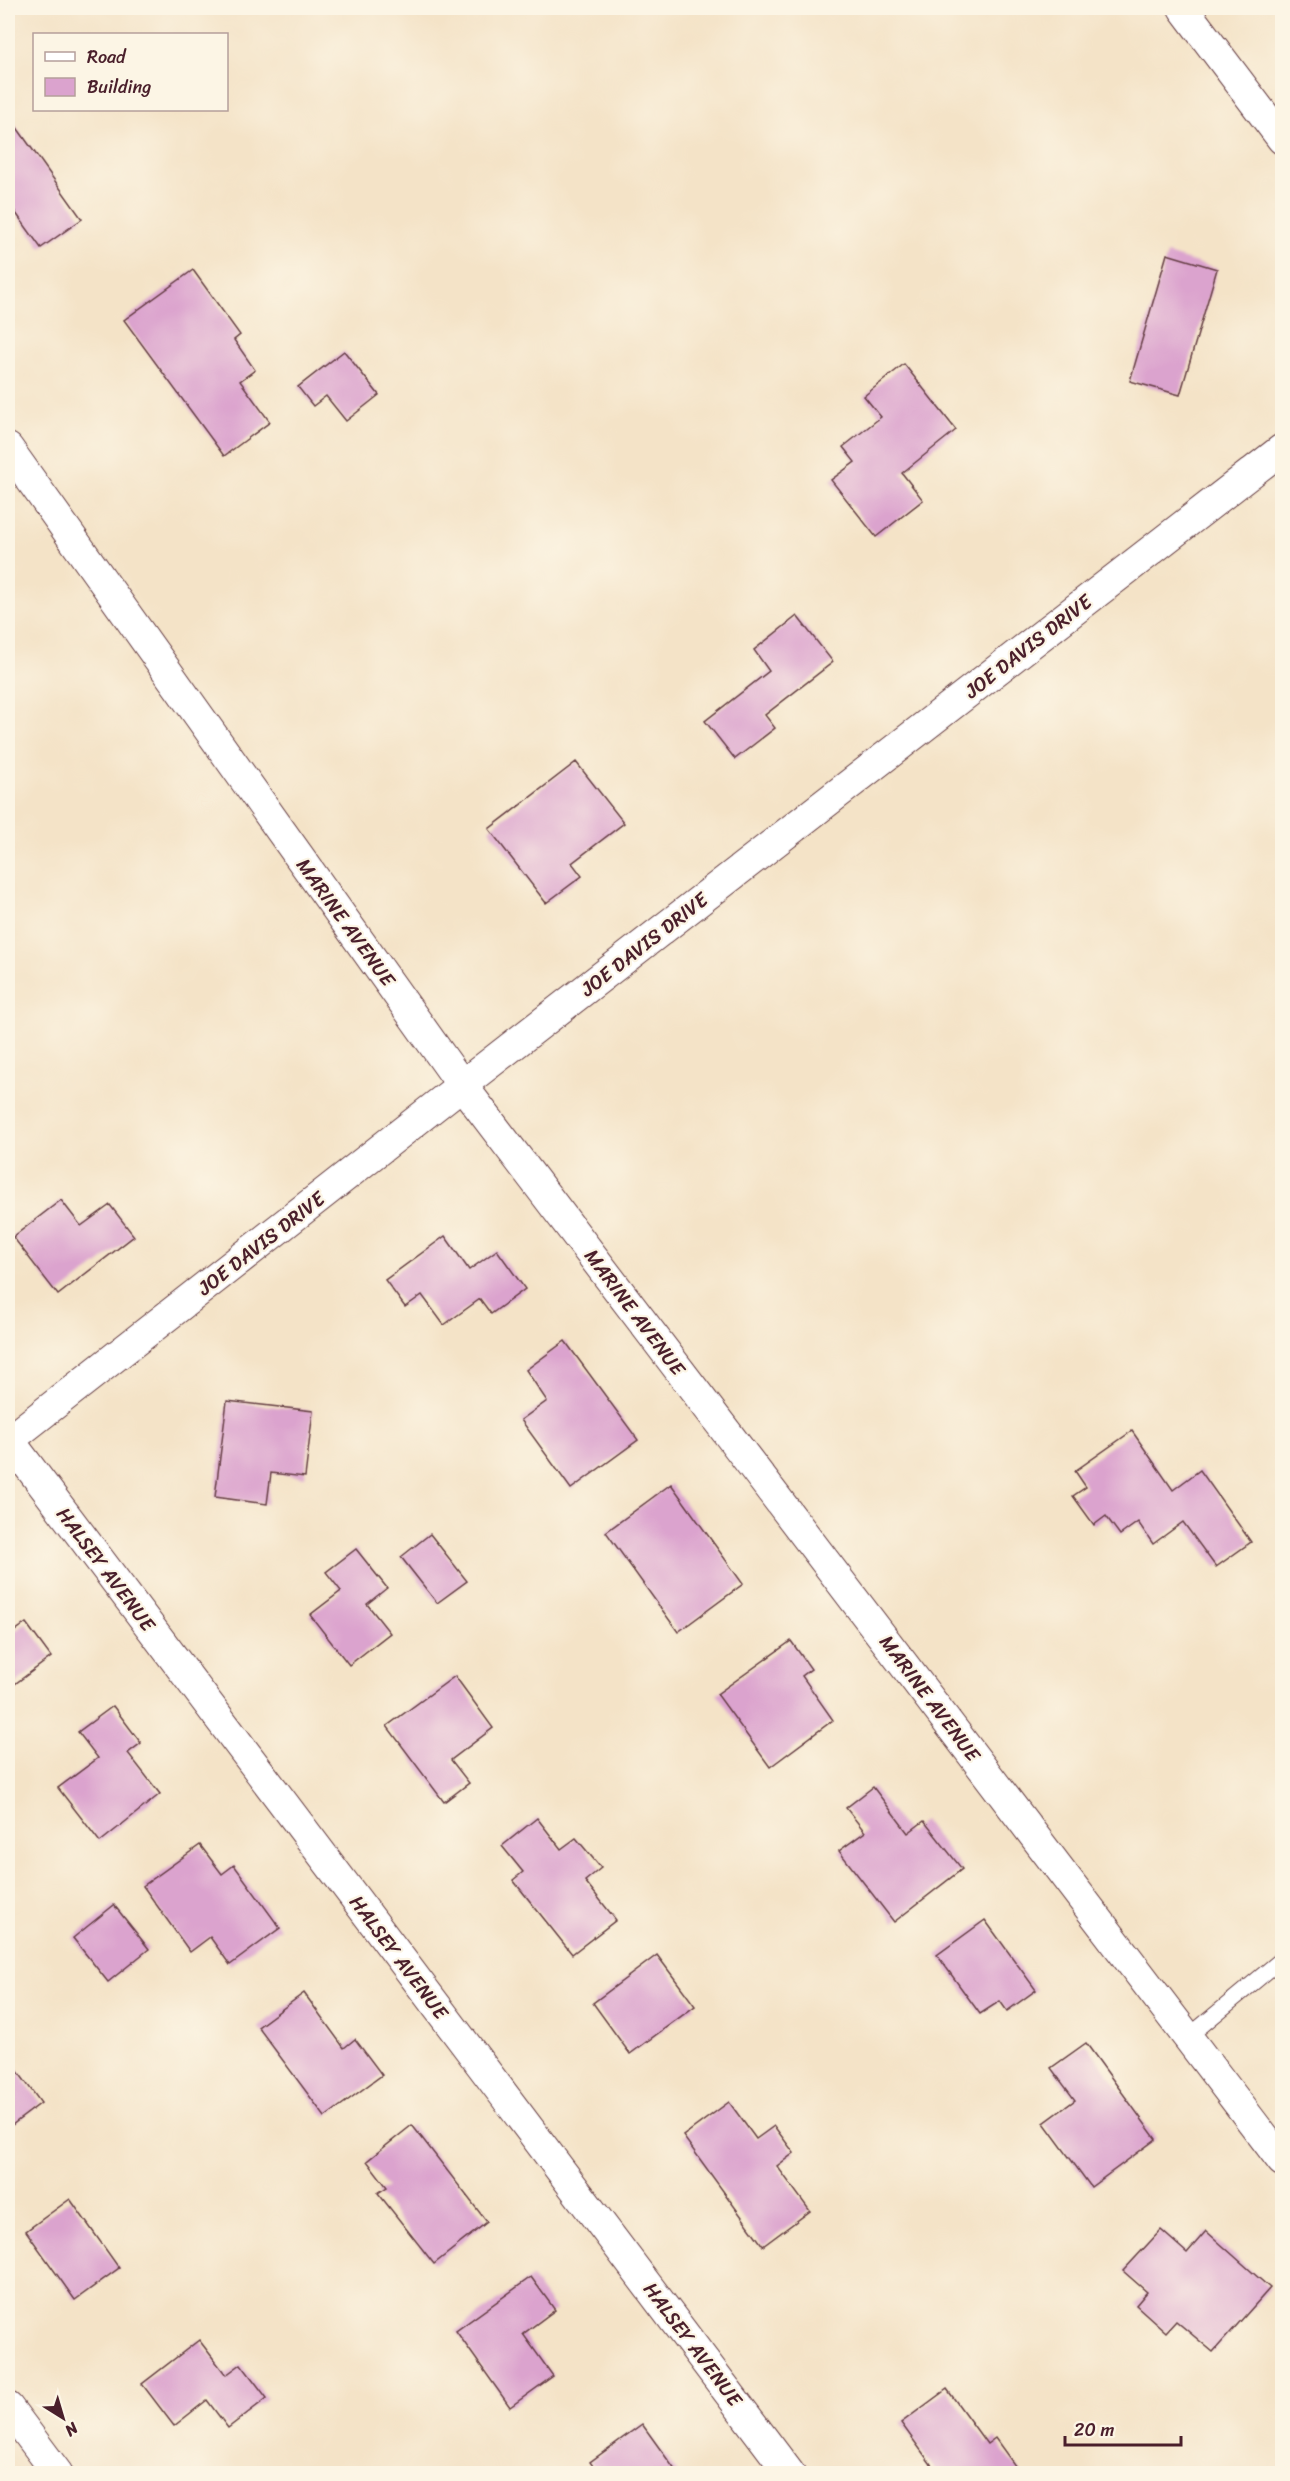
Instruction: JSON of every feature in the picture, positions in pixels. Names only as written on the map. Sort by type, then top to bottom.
[{"type":"street","points":[[1183,8],[1282,140]]},
{"type":"street","name":"MARINE AVENUE","points":[[8,448],[462,1085],[1282,2162]]},
{"type":"street","name":"JOE DAVIS DRIVE","points":[[8,1441],[462,1085],[1282,449]]},
{"type":"street","name":"HALSEY AVENUE","points":[[8,1441],[790,2474]]},
{"type":"street","points":[[8,2407],[58,2474]]},
{"type":"lane","points":[[1188,2037],[1282,1959]]},
{"type":"building","points":[[8,115],[82,219],[41,248],[8,202]]},
{"type":"building","points":[[1167,254],[1217,269],[1180,395],[1130,381]]},
{"type":"building","points":[[193,270],[240,335],[234,340],[255,370],[240,381],[270,422],[224,456],[124,320]]},
{"type":"building","points":[[344,351],[379,395],[346,421],[326,396],[313,406],[298,387]]},
{"type":"building","points":[[904,364],[956,430],[902,473],[923,500],[876,537],[831,480],[855,462],[843,447],[881,417],[864,396]]},
{"type":"building","points":[[797,616],[833,662],[765,715],[775,728],[735,759],[705,721],[769,671],[754,650]]},
{"type":"building","points":[[576,762],[624,823],[572,863],[582,876],[546,903],[489,829]]},
{"type":"building","points":[[61,1200],[81,1226],[110,1205],[134,1236],[58,1295],[13,1237]]},
{"type":"building","points":[[445,1236],[469,1270],[497,1250],[525,1289],[491,1314],[480,1299],[444,1325],[422,1295],[405,1307],[385,1280]]},
{"type":"building","points":[[565,1341],[638,1440],[571,1489],[521,1420],[547,1401],[526,1370]]},
{"type":"building","points":[[227,1401],[313,1411],[305,1477],[271,1473],[267,1504],[215,1497]]},
{"type":"building","points":[[1132,1431],[1173,1490],[1200,1470],[1251,1542],[1216,1567],[1183,1522],[1153,1544],[1138,1522],[1120,1535],[1106,1516],[1094,1525],[1073,1496],[1086,1487],[1075,1471]]},
{"type":"building","points":[[671,1484],[743,1584],[678,1632],[606,1532]]},
{"type":"building","points":[[430,1534],[467,1581],[437,1603],[401,1557]]},
{"type":"building","points":[[356,1549],[387,1588],[367,1604],[390,1633],[349,1665],[310,1615],[341,1591],[326,1572]]},
{"type":"building","points":[[26,1623],[51,1657],[8,1689],[8,1636]]},
{"type":"building","points":[[791,1641],[811,1669],[802,1676],[833,1720],[770,1767],[717,1694]]},
{"type":"building","points":[[455,1676],[493,1728],[451,1760],[469,1783],[444,1802],[387,1726]]},
{"type":"building","points":[[113,1706],[141,1743],[128,1753],[160,1794],[100,1842],[58,1788],[98,1758],[78,1732]]},
{"type":"building","points":[[873,1787],[908,1833],[924,1821],[962,1869],[894,1922],[839,1851],[865,1832],[846,1808]]},
{"type":"building","points":[[537,1818],[561,1849],[576,1838],[601,1868],[585,1881],[616,1920],[572,1954],[513,1880],[523,1872],[502,1846]]},
{"type":"building","points":[[200,1845],[222,1874],[234,1865],[280,1928],[230,1965],[210,1937],[190,1952],[143,1886]]},
{"type":"building","points":[[114,1905],[149,1949],[108,1982],[73,1938]]},
{"type":"building","points":[[985,1920],[1036,1990],[1007,2011],[1000,2001],[980,2014],[937,1955]]},
{"type":"building","points":[[657,1955],[695,2006],[630,2054],[593,2003]]},
{"type":"building","points":[[304,1993],[344,2048],[355,2039],[382,2075],[325,2117],[258,2027]]},
{"type":"building","points":[[1086,2043],[1156,2139],[1091,2187],[1044,2123],[1075,2100],[1051,2068]]},
{"type":"building","points":[[8,2058],[41,2103],[8,2128]]},
{"type":"building","points":[[729,2102],[756,2139],[774,2126],[794,2153],[777,2166],[810,2211],[763,2246],[683,2136]]},
{"type":"building","points":[[412,2125],[487,2222],[434,2264],[378,2193],[387,2187],[367,2161]]},
{"type":"building","points":[[70,2199],[119,2268],[75,2300],[26,2231]]},
{"type":"building","points":[[1161,2230],[1187,2253],[1206,2231],[1270,2288],[1213,2352],[1176,2321],[1166,2332],[1136,2305],[1147,2292],[1123,2271]]},
{"type":"building","points":[[531,2277],[555,2310],[523,2334],[553,2376],[510,2407],[456,2331]]},
{"type":"building","points":[[199,2340],[226,2375],[241,2364],[267,2398],[228,2428],[207,2400],[174,2426],[142,2384]]},
{"type":"building","points":[[947,2389],[987,2444],[995,2438],[1021,2474],[938,2474],[901,2423]]},
{"type":"building","points":[[642,2424],[678,2474],[599,2474],[590,2462]]}]
